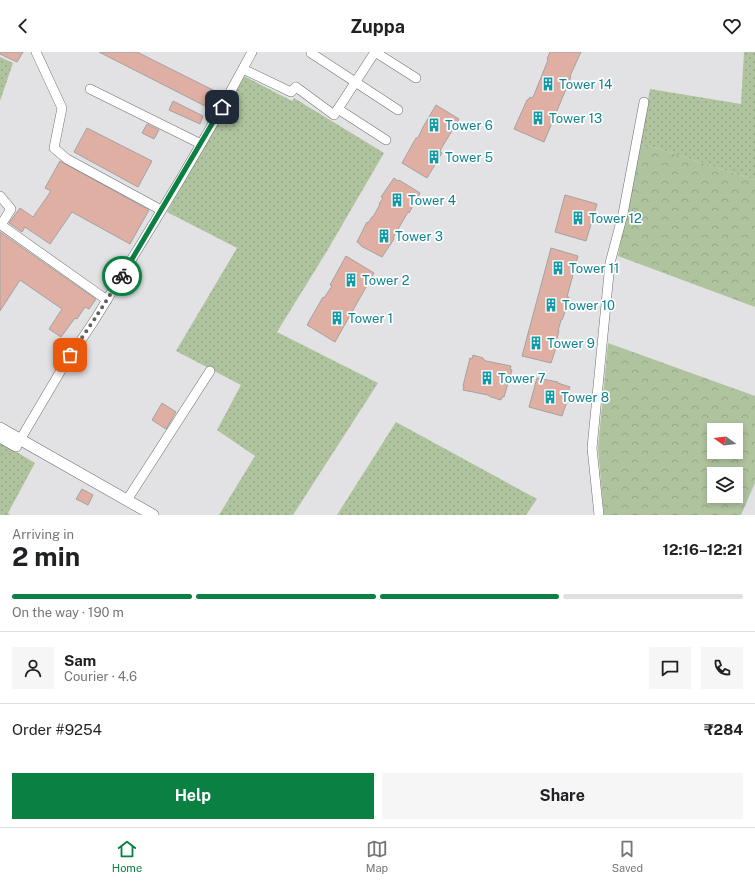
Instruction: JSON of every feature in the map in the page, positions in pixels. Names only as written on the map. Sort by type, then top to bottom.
[{"type":"main road","points":[[0,428],[18,443],[138,515]]},
{"type":"main road","points":[[0,437],[18,443],[153,515]]},
{"type":"street","points":[[36,52],[62,108],[54,148],[67,158],[161,210]]},
{"type":"street","points":[[18,443],[63,366],[107,300],[201,144],[252,52]]},
{"type":"street","points":[[310,52],[398,110]]},
{"type":"street","points":[[243,69],[291,92],[296,87],[334,115],[375,52],[416,78]]},
{"type":"street","points":[[90,89],[201,144]]},
{"type":"street","points":[[598,515],[592,448],[610,263],[623,214],[644,102]]},
{"type":"street","points":[[338,109],[386,140]]},
{"type":"street","points":[[0,196],[11,209],[2,226],[107,300]]},
{"type":"street","points":[[126,500],[210,371]]},
{"type":"green space","points":[[744,52],[755,52],[755,180],[650,146],[639,148],[650,89],[741,104]]},
{"type":"green space","points":[[0,57],[13,63],[0,101]]},
{"type":"green space","points":[[244,76],[292,101],[294,98],[384,153],[327,251],[277,332],[378,383],[293,515],[219,515],[255,456],[217,430],[241,385],[176,351],[237,248],[167,212]]},
{"type":"green space","points":[[650,146],[755,180],[755,307],[618,256],[639,148]]},
{"type":"green space","points":[[608,343],[755,396],[755,483],[741,515],[604,515],[598,448]]},
{"type":"green space","points":[[396,422],[537,499],[526,515],[337,515]]},
{"type":"green space","points":[[0,442],[35,463],[8,513],[10,515],[0,515]]},
{"type":"building","points":[[0,52],[23,52],[17,62],[0,54]]},
{"type":"building","points":[[99,52],[137,52],[215,91],[207,107]]},
{"type":"building","points":[[550,52],[581,52],[544,142],[514,129],[527,100],[530,97],[532,98],[534,95]]},
{"type":"building","points":[[173,101],[203,116],[200,124],[169,110]]},
{"type":"building","points":[[436,105],[459,119],[441,149],[440,152],[442,153],[427,178],[402,163]]},
{"type":"building","points":[[147,124],[159,130],[154,139],[142,133]]},
{"type":"building","points":[[87,128],[152,161],[138,187],[74,152]]},
{"type":"building","points":[[60,161],[149,210],[130,244],[72,212],[50,244],[25,227],[22,232],[9,223],[20,208],[33,217],[51,191],[45,188]]},
{"type":"building","points":[[394,178],[420,193],[382,257],[361,246],[357,242],[367,222],[368,223],[373,217],[378,208],[383,198],[381,197]]},
{"type":"building","name":"Tower 12","points":[[565,195],[597,204],[586,241],[555,232]]},
{"type":"building","points":[[0,232],[96,299],[89,309],[85,307],[77,319],[75,318],[61,337],[49,329],[62,309],[20,280],[0,311]]},
{"type":"building","points":[[551,248],[578,256],[567,297],[569,297],[568,304],[561,320],[556,342],[558,342],[551,363],[522,356]]},
{"type":"building","points":[[346,256],[374,273],[335,342],[307,325],[323,297],[324,298],[332,286],[330,285]]},
{"type":"building","name":"Tower 7","points":[[473,355],[483,358],[486,361],[511,366],[510,369],[512,370],[504,397],[502,397],[501,400],[488,395],[463,390],[470,358],[472,359]]},
{"type":"building","name":"Tower 8","points":[[537,378],[558,382],[570,387],[568,392],[570,393],[562,416],[529,407]]},
{"type":"building","points":[[162,403],[176,412],[166,429],[152,420]]},
{"type":"building","points":[[82,489],[93,495],[88,505],[76,499]]},
{"type":"way so far","points":[[70,355],[122,276]]},
{"type":"place","name":"Tower 14","points":[[548,84]]},
{"type":"place","name":"Tower 13","points":[[538,118]]},
{"type":"place","name":"Tower 6","points":[[434,125]]},
{"type":"place","name":"Tower 5","points":[[434,157]]},
{"type":"place","name":"Tower 4","points":[[397,200]]},
{"type":"place","name":"Tower 12","points":[[578,218]]},
{"type":"place","name":"Tower 3","points":[[384,236]]},
{"type":"place","name":"Tower 11","points":[[558,268]]},
{"type":"place","name":"Tower 2","points":[[351,280]]},
{"type":"place","name":"Tower 10","points":[[551,305]]},
{"type":"place","name":"Tower 1","points":[[337,318]]},
{"type":"place","name":"Tower 9","points":[[536,343]]},
{"type":"place","name":"Tower 7","points":[[487,378]]},
{"type":"place","name":"Tower 8","points":[[550,397]]},
{"type":"route","points":[[122,276],[222,107]]}]
